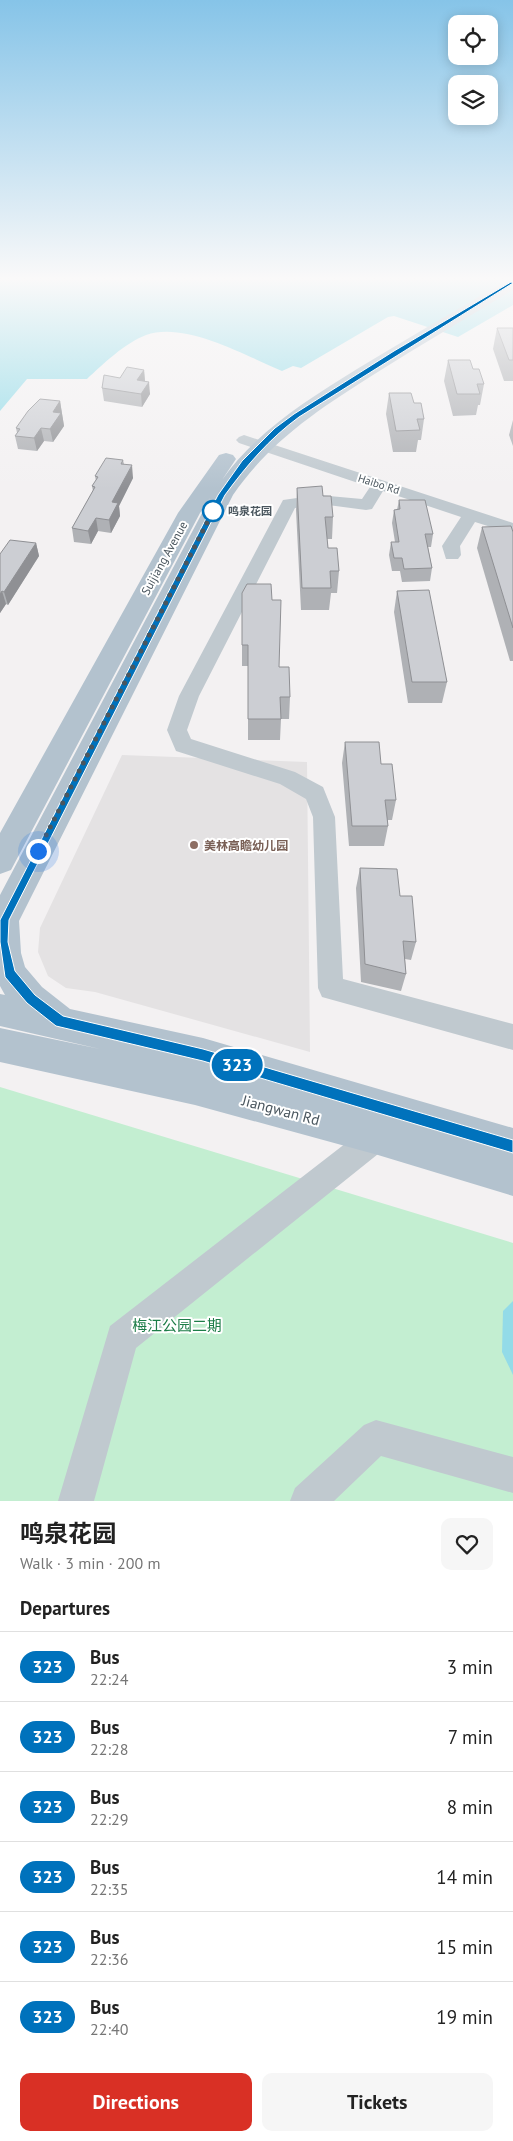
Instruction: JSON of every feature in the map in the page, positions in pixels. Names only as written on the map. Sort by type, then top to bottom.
[{"type":"main road","name":"Suijiang Avenue","points":[[0,861],[188,513],[222,464],[394,349]]},
{"type":"main road","name":"Suijiang Avenue","points":[[2,923],[222,495],[244,463],[253,442]]},
{"type":"main road","points":[[2,923],[2,942],[9,973],[31,999],[60,1021]]},
{"type":"main road","points":[[0,1010],[60,1021],[203,1055],[513,1147]]},
{"type":"main road","points":[[0,1026],[60,1021]]},
{"type":"main road","points":[[0,1026],[46,1055]]},
{"type":"main road","points":[[0,1045],[46,1055]]},
{"type":"main road","points":[[0,1055],[46,1055]]},
{"type":"main road","name":"Jiangwan Rd","points":[[46,1055],[195,1087],[378,1136],[513,1177]]},
{"type":"street","name":"Haibo Rd","points":[[253,442],[513,529]]},
{"type":"street","points":[[380,484],[366,505],[348,501],[304,500],[290,504],[189,696],[176,730],[183,745],[288,778],[315,793],[324,817],[331,988],[513,1037]]},
{"type":"street","points":[[452,555],[451,546],[471,515]]},
{"type":"street","points":[[76,1501],[122,1338],[378,1136]]},
{"type":"street","points":[[308,1501],[376,1437],[513,1475]]},
{"type":"shaded area","name":"美林高瞻幼儿园","points":[[122,755],[307,762],[310,1052],[95,992],[66,988],[48,976],[38,952],[40,928]]},
{"type":"green space","name":"梅江公园二期","points":[[0,1087],[513,1243],[513,1501],[0,1501]]},
{"type":"water","points":[[0,349],[121,349],[87,379],[27,379],[0,411]]},
{"type":"water","points":[[233,349],[333,349],[301,368],[293,366],[282,371]]},
{"type":"water","points":[[513,1301],[513,1375],[502,1352],[503,1311]]},
{"type":"building","points":[[505,349],[513,349],[513,360],[509,360]]},
{"type":"building","points":[[448,360],[470,360],[473,369],[479,369],[484,384],[477,384],[480,394],[457,394]]},
{"type":"building","points":[[127,367],[144,370],[137,380],[149,382],[141,394],[102,388],[104,375],[120,378]]},
{"type":"building","points":[[389,393],[411,393],[414,403],[421,403],[424,419],[417,419],[420,430],[396,431]]},
{"type":"building","points":[[40,399],[60,401],[53,412],[61,413],[50,429],[41,428],[34,438],[15,436],[20,429],[16,428],[28,411]]},
{"type":"building","points":[[106,458],[123,460],[121,464],[132,465],[112,502],[118,503],[109,520],[96,518],[88,531],[72,528],[95,487],[92,486],[98,477],[95,476]]},
{"type":"building","points":[[322,486],[323,496],[331,496],[333,517],[325,517],[328,548],[337,548],[339,571],[330,571],[331,588],[302,588],[297,488]]},
{"type":"building","points":[[399,500],[425,500],[433,534],[425,534],[432,568],[404,569],[402,558],[394,558],[391,542],[399,542],[394,510],[400,509]]},
{"type":"building","points":[[511,526],[513,532],[513,628],[482,527]]},
{"type":"building","points":[[10,540],[36,543],[4,592],[2,591],[0,594],[0,554]]},
{"type":"building","points":[[247,584],[271,584],[272,600],[281,600],[279,667],[289,667],[290,697],[280,697],[281,719],[248,719],[248,645],[242,645],[242,593]]},
{"type":"building","points":[[429,590],[447,682],[412,682],[397,591]]},
{"type":"building","points":[[345,742],[379,742],[381,764],[392,764],[396,800],[385,800],[388,826],[352,826]]},
{"type":"building","points":[[360,868],[397,869],[400,896],[412,896],[416,942],[403,941],[406,974],[365,964]]},
{"type":"bus line","name":"323","points":[[401,349],[296,416],[261,445],[232,479],[222,495],[3,920],[2,942],[9,973],[18,986],[43,1010],[60,1021],[203,1055],[513,1147]]},
{"type":"place","name":"鸣泉花园","points":[[213,511]]},
{"type":"place","name":"美林高瞻幼儿园","points":[[194,845]]},
{"type":"route","points":[[38,851],[213,511]]}]
